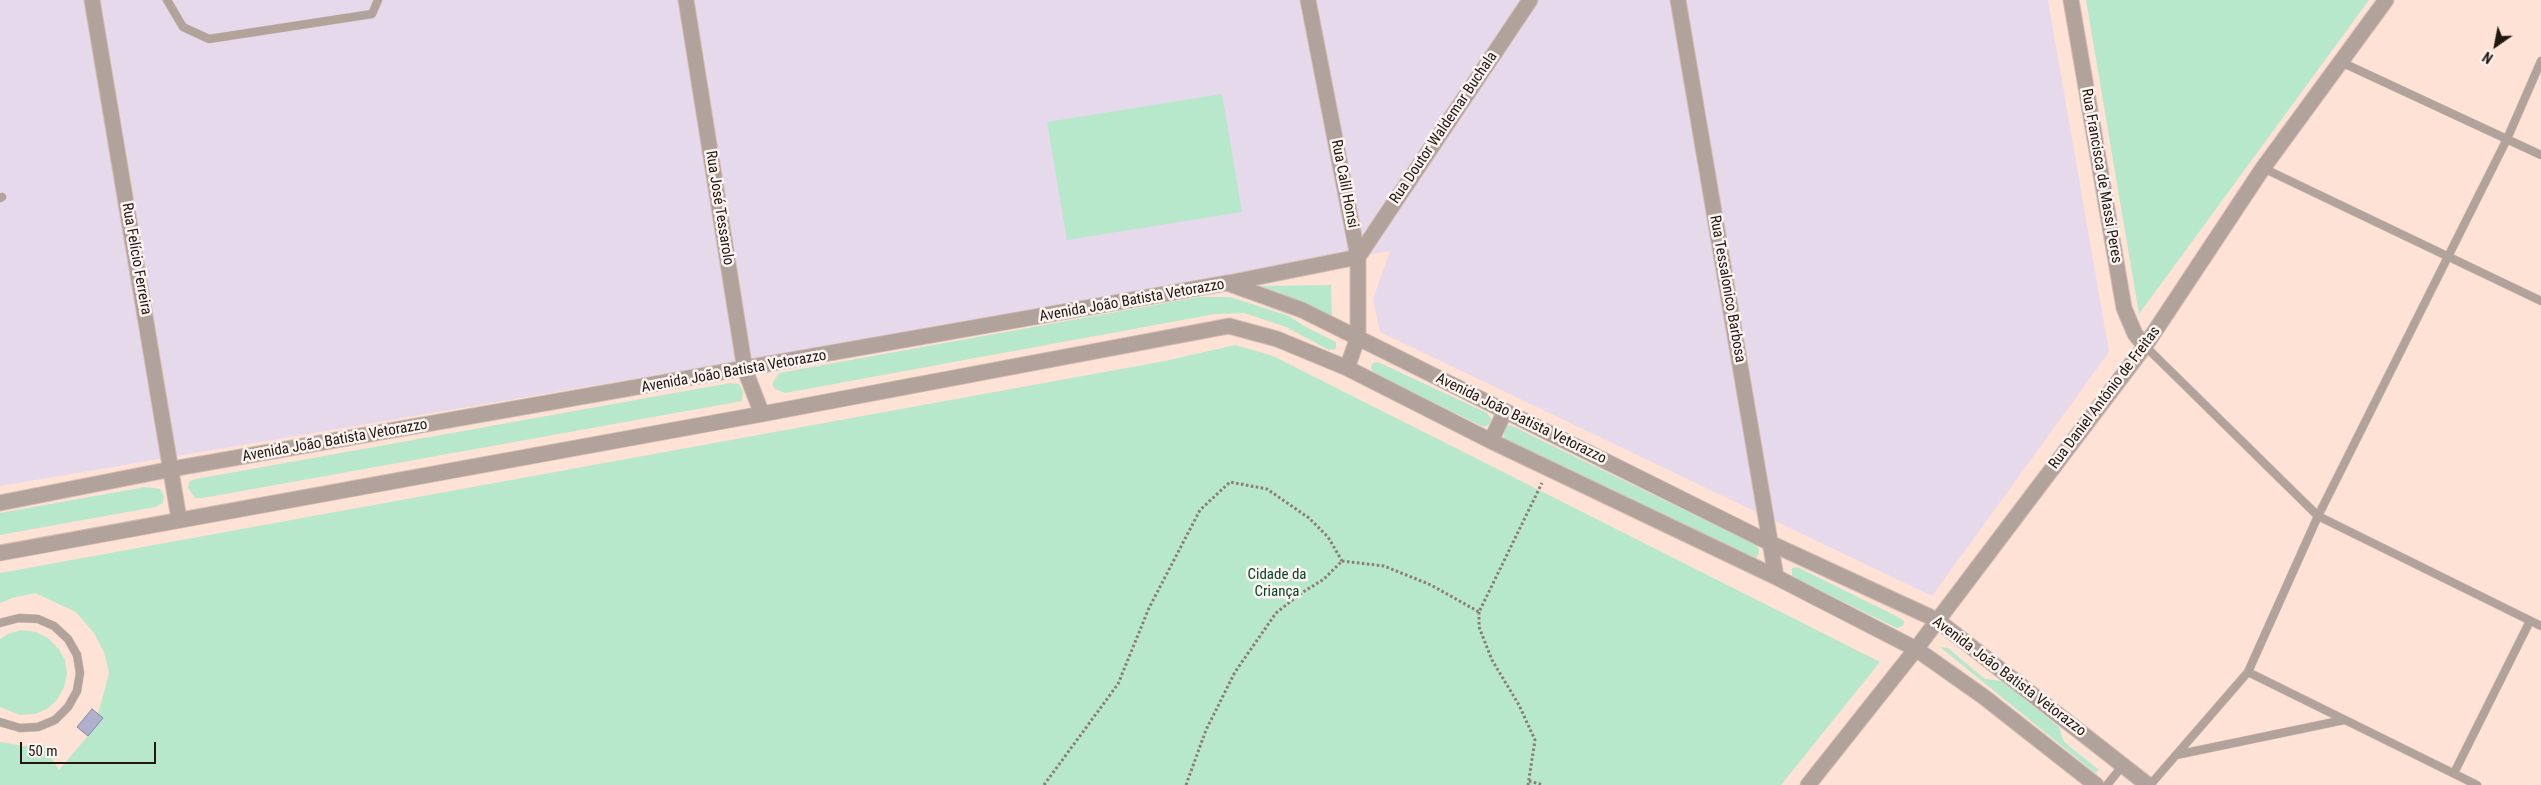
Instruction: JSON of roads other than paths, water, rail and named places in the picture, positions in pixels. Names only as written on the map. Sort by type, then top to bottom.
[{"type":"street","name":"Rua Felício Ferreira","points":[[92,0],[179,519]]},
{"type":"street","name":"Rua José Tessarolo","points":[[686,0],[745,370],[762,414]]},
{"type":"street","name":"Rua Calil Honsi","points":[[1308,0],[1358,257],[1358,337],[1347,368]]},
{"type":"street","name":"Rua Doutor Waldemar Buchala","points":[[1358,257],[1530,0]]},
{"type":"street","name":"Rua Tessalonico Barbosa","points":[[1678,0],[1776,577]]},
{"type":"street","name":"Rua Francisca de Massi Peres","points":[[2071,0],[2124,308],[2135,334],[2145,346]]},
{"type":"street","name":"Rua Daniel Antônio de Freitas","points":[[1808,785],[1916,649],[2145,346],[2263,168],[2386,0]]},
{"type":"street","points":[[1227,283],[1358,257]]},
{"type":"street","name":"Avenida João Batista Vetorazzo","points":[[0,503],[172,469],[745,370],[1227,283],[1302,310],[1770,543],[1937,620],[2149,785]]},
{"type":"street","points":[[0,553],[762,414],[1229,326],[1277,339],[1347,368],[1491,441],[1776,577],[1916,649],[1984,697],[2096,785]]},
{"type":"street","points":[[1491,441],[1505,411]]},
{"type":"lane","points":[[167,0],[183,27],[208,39],[372,14],[378,0]]},
{"type":"lane","points":[[2149,785],[2248,672],[2318,516],[2507,139],[2541,61]]},
{"type":"lane","points":[[2341,62],[2541,155]]},
{"type":"lane","points":[[2263,168],[2541,301]]},
{"type":"lane","points":[[2145,346],[2318,516],[2541,626]]},
{"type":"lane","points":[[0,623],[19,618],[38,619],[54,626],[68,639],[77,655],[80,673],[77,691],[73,699],[55,720],[38,727],[20,728],[0,722]]},
{"type":"lane","points":[[2454,773],[2530,621]]},
{"type":"lane","points":[[2248,672],[2477,785]]},
{"type":"lane","points":[[2176,755],[2344,720]]},
{"type":"lane","points":[[2108,785],[2123,765]]},
{"type":"park label","name":"Cidade da Criança","points":[[1277,584]]}]
